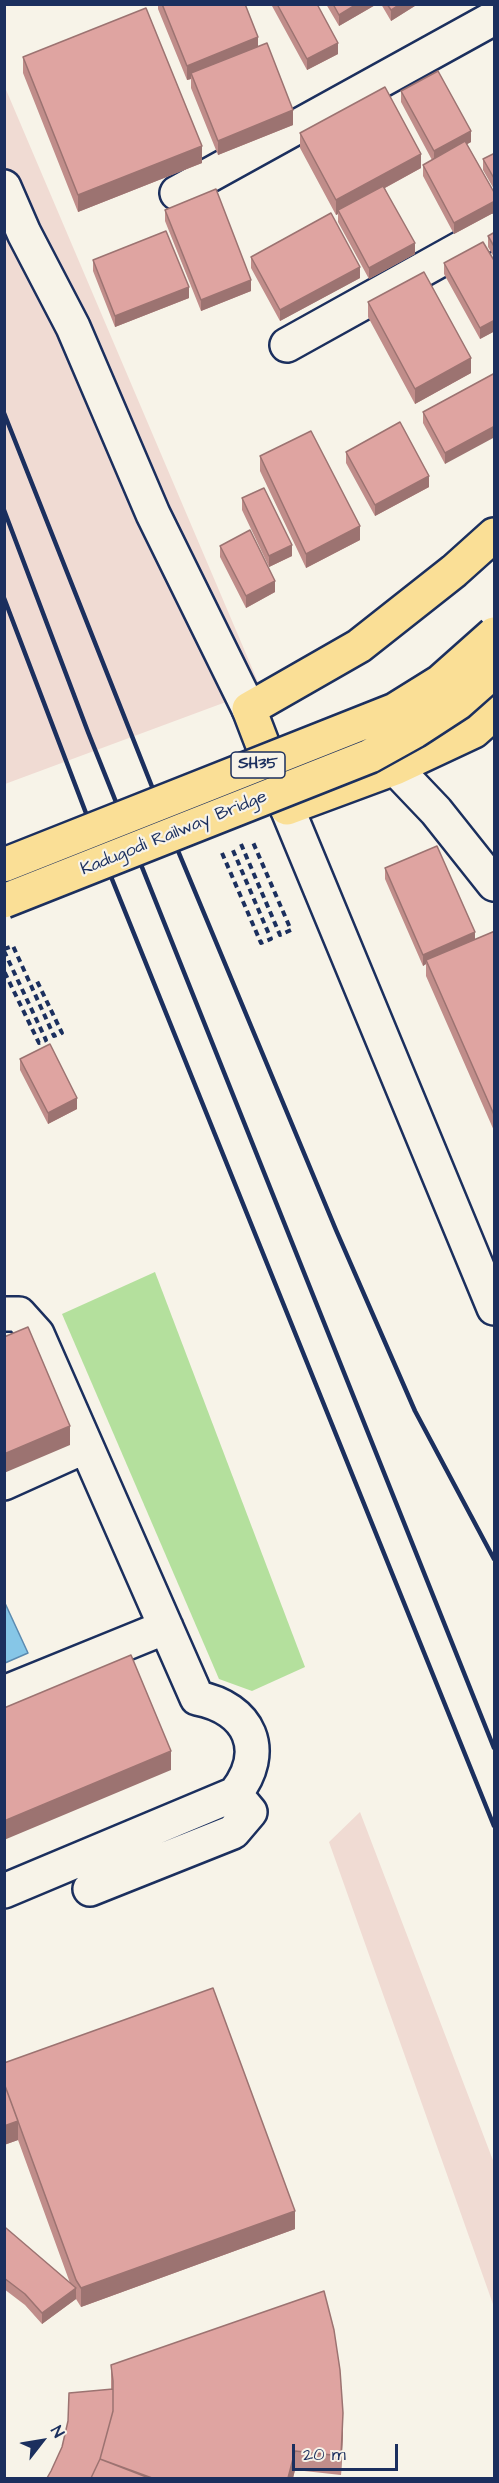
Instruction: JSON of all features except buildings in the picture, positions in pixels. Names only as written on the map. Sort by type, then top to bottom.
[{"type":"main road","points":[[495,536],[359,646],[249,709],[287,808],[395,768],[474,731],[495,713]]},
{"type":"main road","name":"SH35","points":[[4,865],[395,710],[440,682],[495,634]]},
{"type":"main road","name":"Kadugodi Railway Bridge","points":[[4,901],[370,756],[415,731],[458,703],[495,671]]},
{"type":"street","points":[[177,193],[495,18]]},
{"type":"street","points":[[4,187],[24,233],[73,327],[153,514],[249,709]]},
{"type":"street","points":[[287,345],[495,230]]},
{"type":"street","points":[[395,768],[436,811],[495,884]]},
{"type":"street","points":[[287,808],[495,1308]]},
{"type":"street","points":[[4,1314],[19,1314],[37,1334],[197,1698],[213,1701],[228,1708],[240,1719],[249,1734],[252,1750],[251,1766],[245,1782],[235,1794],[4,1891]]},
{"type":"street","points":[[4,1483],[86,1446]]},
{"type":"street","points":[[4,1693],[166,1627]]},
{"type":"street","points":[[90,1889],[233,1832],[250,1812],[235,1794]]},
{"type":"path","points":[[240,843],[280,935],[291,930],[257,851]]},
{"type":"path","points":[[219,846],[261,943],[271,939],[231,847]]},
{"type":"path","points":[[4,971],[39,1043],[46,1040],[4,950],[13,946],[54,1036],[62,1033],[36,978]]},
{"type":"shaded area","points":[[4,85],[261,689],[5,784],[4,784]]},
{"type":"shaded area","points":[[360,1812],[494,2163],[494,2307],[329,1842]]},
{"type":"green space","points":[[155,1272],[305,1667],[252,1691],[219,1679],[62,1314]]},
{"type":"water","points":[[4,1601],[28,1653],[5,1663],[4,1663]]},
{"type":"railway","points":[[4,413],[166,822],[336,1230],[415,1411],[494,1559]]},
{"type":"railway","points":[[4,510],[88,732],[494,1748]]},
{"type":"railway","points":[[4,598],[97,842],[494,1826]]}]
